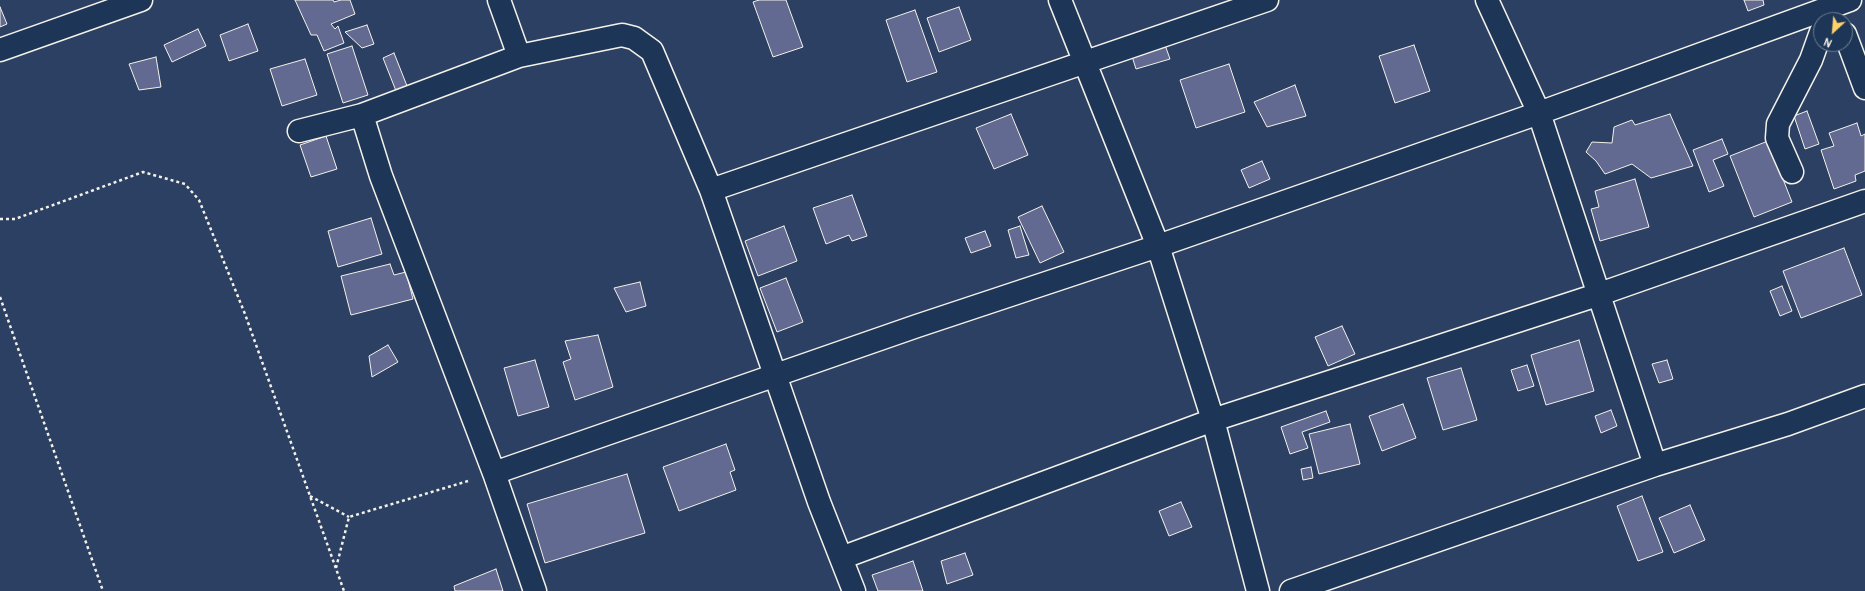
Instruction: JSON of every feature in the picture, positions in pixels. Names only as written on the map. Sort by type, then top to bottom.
[{"type":"street","points":[[0,50],[141,0]]},
{"type":"street","points":[[499,0],[519,56]]},
{"type":"street","points":[[1060,0],[1158,246],[1213,420],[1258,591]]},
{"type":"street","points":[[711,190],[1267,0]]},
{"type":"street","points":[[1487,0],[1539,113],[1597,294],[1655,465]]},
{"type":"street","points":[[494,473],[776,375],[1158,246],[1833,10]]},
{"type":"street","points":[[299,131],[362,115],[519,56],[622,35],[644,43],[652,51],[711,190],[821,508],[854,591]]},
{"type":"street","points":[[1792,172],[1777,138],[1778,124],[1814,52]]},
{"type":"street","points":[[1852,52],[1865,88]]},
{"type":"street","points":[[362,115],[381,176],[494,473],[535,591]]},
{"type":"street","points":[[841,558],[1213,420],[1597,294],[1865,201]]},
{"type":"street","points":[[1291,591],[1655,465],[1788,424],[1865,396]]},
{"type":"path","points":[[0,219],[15,219],[143,172],[185,184],[199,200],[245,314],[344,591]]},
{"type":"path","points":[[0,297],[103,591]]},
{"type":"path","points":[[310,496],[349,517],[494,473]]},
{"type":"path","points":[[336,569],[349,517]]},
{"type":"building","points":[[295,0],[333,0],[334,2],[350,0],[355,14],[331,24],[335,29],[338,26],[344,43],[324,51],[317,35],[311,35]]},
{"type":"building","points":[[759,0],[786,0],[803,47],[773,57],[753,2]]},
{"type":"building","points":[[1744,0],[1763,0],[1764,5],[1748,11]]},
{"type":"building","points":[[0,7],[7,24],[0,27]]},
{"type":"building","points":[[959,7],[971,40],[939,52],[927,18]]},
{"type":"building","points":[[915,10],[937,72],[907,82],[886,20]]},
{"type":"building","points":[[248,24],[258,51],[229,61],[220,35]]},
{"type":"building","points":[[367,25],[374,44],[362,48],[345,32]]},
{"type":"building","points":[[198,29],[206,46],[172,62],[164,45]]},
{"type":"building","points":[[1164,42],[1170,59],[1136,69],[1131,53]]},
{"type":"building","points":[[1414,45],[1430,91],[1395,103],[1379,56]]},
{"type":"building","points":[[352,46],[368,95],[343,103],[327,54]]},
{"type":"building","points":[[394,53],[411,96],[400,101],[383,58]]},
{"type":"building","points":[[156,57],[161,87],[139,90],[129,64]]},
{"type":"building","points":[[305,59],[317,95],[282,106],[270,69]]},
{"type":"building","points":[[1229,64],[1245,112],[1196,128],[1180,80]]},
{"type":"building","points":[[1295,85],[1306,116],[1267,127],[1254,102]]},
{"type":"building","points":[[1807,111],[1819,144],[1805,149],[1794,116]]},
{"type":"building","points":[[1011,114],[1028,155],[994,169],[976,128]]},
{"type":"building","points":[[1670,114],[1693,166],[1651,178],[1632,164],[1605,174],[1596,161],[1586,152],[1592,142],[1612,143],[1614,127],[1632,120],[1635,125]]},
{"type":"building","points":[[1857,123],[1861,136],[1865,134],[1865,171],[1855,175],[1856,181],[1834,189],[1821,150],[1834,146],[1829,133]]},
{"type":"building","points":[[326,136],[337,169],[311,177],[300,145]]},
{"type":"building","points":[[1722,139],[1728,154],[1713,160],[1724,186],[1709,192],[1693,150]]},
{"type":"building","points":[[1768,141],[1792,202],[1754,217],[1730,156]]},
{"type":"building","points":[[1262,161],[1270,179],[1249,188],[1241,170]]},
{"type":"building","points":[[1635,179],[1649,227],[1600,241],[1591,209],[1599,207],[1595,191]]},
{"type":"building","points":[[852,195],[867,236],[852,241],[849,235],[826,244],[813,208]]},
{"type":"building","points":[[1042,206],[1064,252],[1040,263],[1018,217]]},
{"type":"building","points":[[371,218],[382,254],[338,267],[328,231]]},
{"type":"building","points":[[784,226],[797,261],[758,276],[745,241]]},
{"type":"building","points":[[1020,226],[1029,255],[1016,258],[1008,230]]},
{"type":"building","points":[[985,231],[991,246],[971,253],[965,238]]},
{"type":"building","points":[[1844,248],[1862,295],[1801,318],[1783,271]]},
{"type":"building","points":[[390,264],[394,275],[406,272],[413,299],[351,315],[341,276]]},
{"type":"building","points":[[786,278],[803,322],[777,332],[760,288]]},
{"type":"building","points":[[640,282],[646,306],[626,312],[614,288]]},
{"type":"building","points":[[1782,286],[1792,311],[1780,316],[1770,291]]},
{"type":"building","points":[[1342,326],[1355,354],[1328,366],[1315,337]]},
{"type":"building","points":[[598,335],[613,387],[575,400],[563,362],[571,359],[565,341]]},
{"type":"building","points":[[1579,340],[1594,391],[1546,405],[1531,355]]},
{"type":"building","points":[[388,345],[398,362],[372,377],[369,356]]},
{"type":"building","points":[[535,360],[549,407],[518,416],[504,368]]},
{"type":"building","points":[[1667,360],[1673,379],[1659,383],[1652,364]]},
{"type":"building","points":[[1527,365],[1534,386],[1518,391],[1511,370]]},
{"type":"building","points":[[1461,368],[1477,420],[1443,430],[1427,378]]},
{"type":"building","points":[[1403,404],[1416,438],[1382,451],[1369,416]]},
{"type":"building","points":[[1611,410],[1617,426],[1601,433],[1595,416]]},
{"type":"building","points":[[1326,411],[1330,422],[1302,432],[1308,448],[1290,454],[1281,427]]},
{"type":"building","points":[[1350,424],[1360,464],[1319,474],[1309,434]]},
{"type":"building","points":[[726,444],[735,470],[730,472],[736,490],[679,511],[663,467]]},
{"type":"building","points":[[1311,467],[1313,478],[1303,480],[1301,469]]},
{"type":"building","points":[[627,474],[645,533],[545,563],[527,504]]},
{"type":"building","points":[[1642,496],[1663,552],[1638,561],[1617,506]]},
{"type":"building","points":[[1181,502],[1192,527],[1169,536],[1159,511]]},
{"type":"building","points":[[1690,505],[1705,540],[1674,553],[1659,518]]},
{"type":"building","points":[[965,553],[973,575],[947,584],[941,561]]},
{"type":"building","points":[[913,561],[923,591],[878,591],[872,575]]},
{"type":"building","points":[[496,569],[503,591],[455,591],[454,586]]}]
